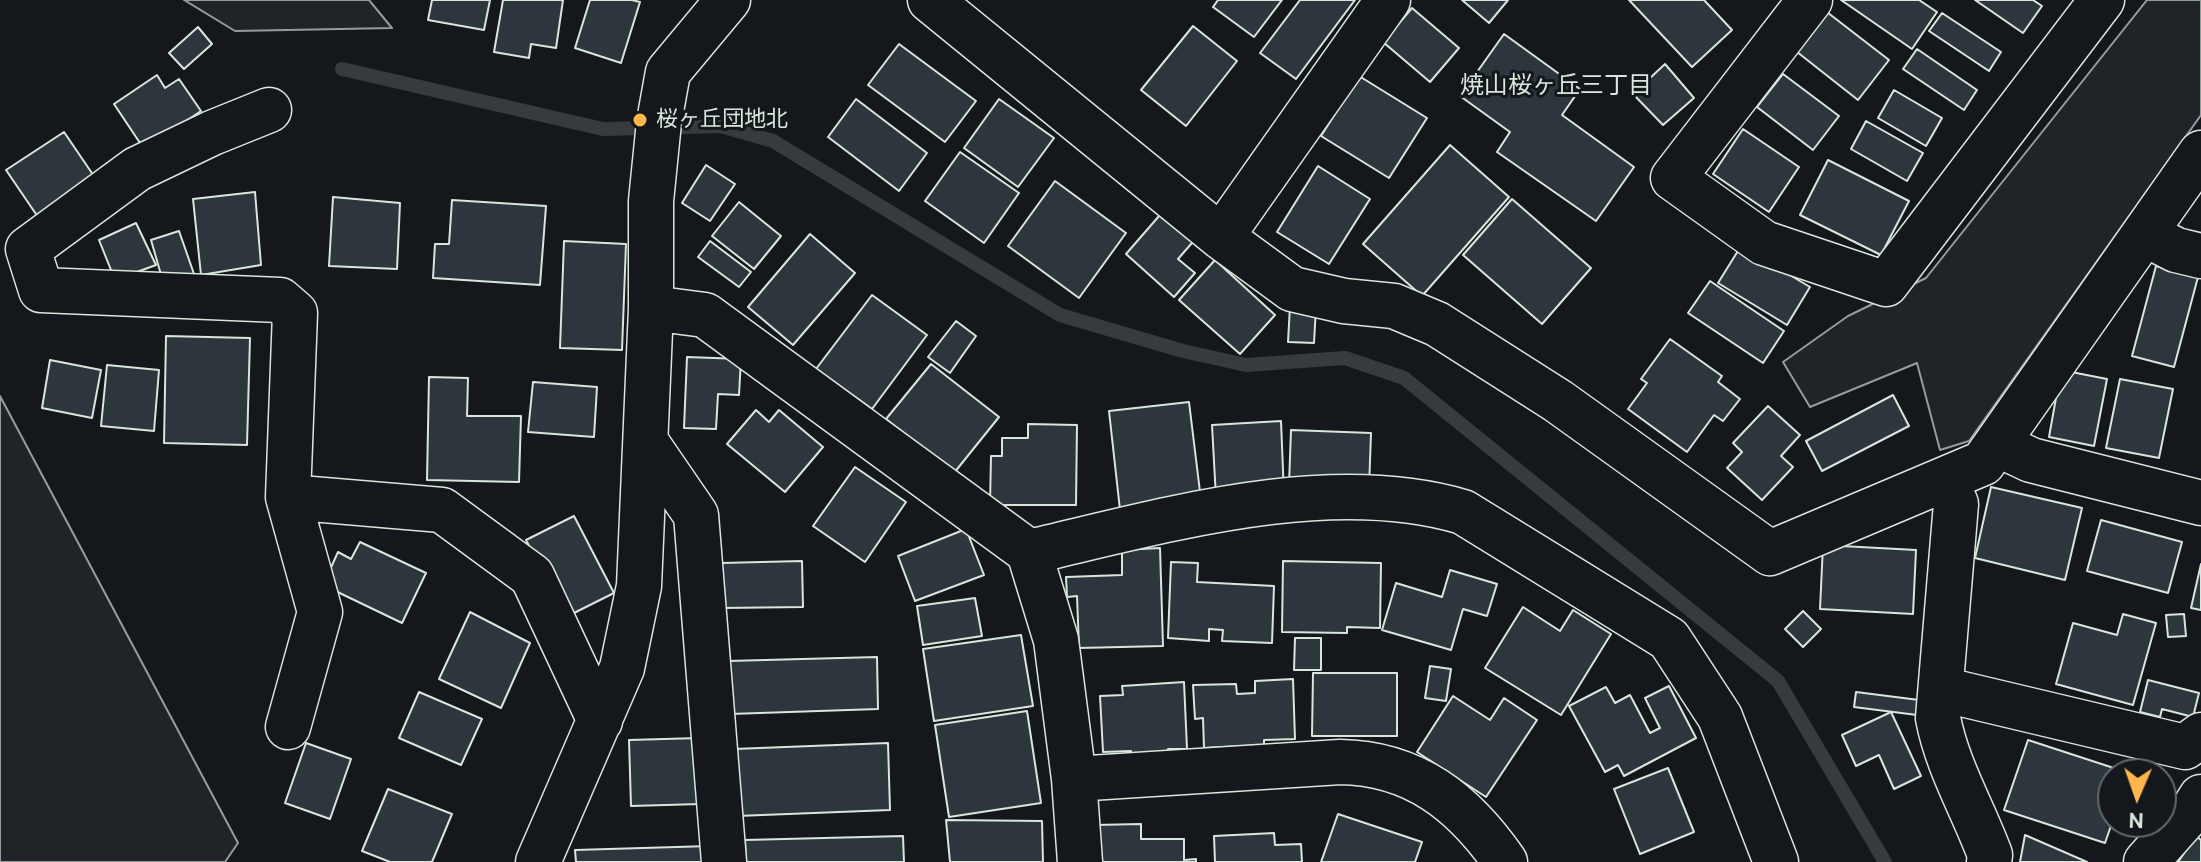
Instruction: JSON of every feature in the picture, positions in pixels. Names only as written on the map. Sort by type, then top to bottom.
[{"type":"street","points":[[538,862],[622,668],[639,586],[651,308],[651,201],[668,72],[728,0]]},
{"type":"street","points":[[930,0],[1221,237],[1292,289],[1344,301],[1394,306],[1437,324],[1558,401],[1770,553],[1983,463],[2201,153]]},
{"type":"street","points":[[1221,237],[1388,0]]},
{"type":"street","points":[[1810,0],[1673,178],[1764,243],[1886,284],[2102,0]]},
{"type":"street","points":[[269,110],[137,169],[28,249],[41,290],[280,300],[295,313],[288,497],[320,612],[288,727]]},
{"type":"street","points":[[2145,234],[2176,250],[2201,256]]},
{"type":"street","points":[[651,308],[705,315],[1029,552],[1056,640],[1074,779],[1080,862]]},
{"type":"street","points":[[646,442],[696,515],[724,862]]},
{"type":"street","points":[[1997,444],[2031,460],[2201,503]]},
{"type":"street","points":[[1945,480],[1956,504],[1938,718],[1944,746],[1976,817],[1990,855],[1989,862]]},
{"type":"street","points":[[1029,552],[1188,515],[1328,496],[1428,502],[1463,512],[1669,639],[1720,717],[1776,862]]},
{"type":"street","points":[[288,497],[442,510],[532,576],[600,721]]},
{"type":"street","points":[[1941,689],[2185,747],[2201,735]]},
{"type":"street","points":[[1074,779],[1365,762],[1389,767],[1447,797],[1489,839],[1505,862]]},
{"type":"street","points":[[2146,862],[2199,806]]},
{"type":"shaded area","points":[[184,0],[369,0],[392,28],[235,31]]},
{"type":"shaded area","points":[[2147,0],[2201,0],[2201,115],[1969,441],[1940,450],[1917,363],[1810,407],[1783,362],[1848,316],[1926,278]]},
{"type":"shaded area","points":[[0,396],[238,843],[225,862],[0,862]]},
{"type":"building","points":[[432,0],[490,0],[484,30],[428,20]]},
{"type":"building","points":[[503,0],[563,0],[556,48],[531,44],[529,58],[494,52]]},
{"type":"building","points":[[590,0],[640,2],[621,63],[575,48]]},
{"type":"building","points":[[1218,0],[1282,0],[1254,37],[1213,7]]},
{"type":"building","points":[[1300,0],[1355,0],[1296,79],[1260,53]]},
{"type":"building","points":[[1462,0],[1508,0],[1489,23]]},
{"type":"building","points":[[1629,0],[1704,0],[1732,30],[1692,67]]},
{"type":"building","points":[[1841,0],[1919,0],[1937,12],[1912,49]]},
{"type":"building","points":[[1975,0],[2033,0],[2042,6],[2023,33]]},
{"type":"building","points":[[1412,8],[1459,48],[1430,82],[1383,42]]},
{"type":"building","points":[[1823,9],[1889,60],[1858,100],[1792,48]]},
{"type":"building","points":[[1942,13],[2001,52],[1989,71],[1929,31]]},
{"type":"building","points":[[1193,26],[1237,61],[1186,126],[1141,90]]},
{"type":"building","points":[[198,27],[212,44],[184,69],[169,53]]},
{"type":"building","points":[[1504,34],[1580,89],[1562,115],[1634,167],[1596,221],[1497,152],[1510,132],[1460,96]]},
{"type":"building","points":[[899,44],[976,101],[945,142],[868,85]]},
{"type":"building","points":[[1917,49],[1977,90],[1964,110],[1903,69]]},
{"type":"building","points":[[1665,64],[1694,98],[1663,125],[1633,94]]},
{"type":"building","points":[[1783,74],[1839,116],[1813,150],[1757,107]]},
{"type":"building","points":[[157,75],[165,88],[179,79],[201,111],[144,149],[114,104]]},
{"type":"building","points":[[1359,76],[1427,118],[1389,178],[1321,136]]},
{"type":"building","points":[[1894,90],[1942,118],[1926,146],[1878,118]]},
{"type":"building","points":[[856,99],[927,153],[899,191],[828,137]]},
{"type":"building","points":[[999,99],[1054,138],[1018,187],[964,148]]},
{"type":"building","points":[[1866,121],[1923,153],[1907,181],[1851,149]]},
{"type":"building","points":[[1743,129],[1799,167],[1769,212],[1713,174]]},
{"type":"building","points":[[64,132],[98,182],[40,220],[6,170]]},
{"type":"building","points":[[1450,145],[1509,197],[1422,296],[1363,244]]},
{"type":"building","points":[[960,152],[1019,193],[984,243],[925,201]]},
{"type":"building","points":[[1828,160],[1909,201],[1881,255],[1800,215]]},
{"type":"building","points":[[706,165],[735,184],[710,221],[682,203]]},
{"type":"building","points":[[1318,166],[1370,199],[1329,264],[1277,232]]},
{"type":"building","points":[[1055,181],[1126,233],[1079,298],[1008,246]]},
{"type":"building","points":[[255,192],[261,265],[201,275],[193,199]]},
{"type":"building","points":[[333,197],[400,203],[397,269],[329,266]]},
{"type":"building","points":[[1512,199],[1591,268],[1542,324],[1463,255]]},
{"type":"building","points":[[452,200],[546,206],[540,285],[433,278],[435,244],[449,244]]},
{"type":"building","points":[[739,202],[781,236],[754,269],[712,236]]},
{"type":"building","points":[[1166,208],[1198,236],[1178,259],[1195,273],[1174,297],[1126,254]]},
{"type":"building","points":[[136,223],[156,265],[115,280],[99,240]]},
{"type":"building","points":[[179,231],[194,274],[164,285],[151,240]]},
{"type":"building","points":[[810,234],[855,273],[793,345],[748,307]]},
{"type":"building","points":[[564,241],[626,244],[622,350],[560,348]]},
{"type":"building","points":[[710,241],[751,272],[739,287],[698,257]]},
{"type":"building","points":[[1741,246],[1810,287],[1787,325],[1718,283]]},
{"type":"building","points":[[1215,260],[1275,315],[1240,354],[1179,300]]},
{"type":"building","points":[[2156,266],[2198,277],[2174,367],[2132,356]]},
{"type":"building","points":[[1710,281],[1784,331],[1763,363],[1688,313]]},
{"type":"building","points":[[872,295],[927,335],[872,409],[816,369]]},
{"type":"building","points":[[1290,306],[1316,307],[1314,343],[1288,342]]},
{"type":"building","points":[[956,321],[976,336],[950,373],[928,357]]},
{"type":"building","points":[[166,336],[250,338],[247,445],[164,443]]},
{"type":"building","points":[[1670,339],[1722,376],[1718,382],[1740,399],[1723,421],[1714,415],[1687,452],[1628,409],[1647,383],[1641,379]]},
{"type":"building","points":[[687,357],[741,359],[739,395],[718,394],[716,429],[684,428]]},
{"type":"building","points":[[50,360],[101,370],[92,418],[42,408]]},
{"type":"building","points":[[931,364],[999,417],[954,473],[886,419]]},
{"type":"building","points":[[107,365],[159,370],[154,431],[101,426]]},
{"type":"building","points":[[2061,370],[2107,379],[2094,446],[2049,437]]},
{"type":"building","points":[[429,377],[468,378],[467,416],[521,416],[519,482],[427,480]]},
{"type":"building","points":[[2120,379],[2173,389],[2159,458],[2106,448]]},
{"type":"building","points":[[533,382],[597,387],[594,437],[528,432]]},
{"type":"building","points":[[1893,395],[1909,426],[1822,471],[1806,441]]},
{"type":"building","points":[[1189,402],[1201,500],[1120,510],[1109,411]]},
{"type":"building","points":[[1768,406],[1800,435],[1781,456],[1793,467],[1762,500],[1727,468],[1742,452],[1733,443]]},
{"type":"building","points":[[756,410],[769,422],[779,410],[823,447],[785,492],[727,444]]},
{"type":"building","points":[[1281,421],[1284,495],[1216,498],[1212,425]]},
{"type":"building","points":[[1028,424],[1077,425],[1076,505],[990,505],[991,456],[1002,456],[1002,438],[1028,438]]},
{"type":"building","points":[[1291,430],[1371,433],[1369,489],[1289,485]]},
{"type":"building","points":[[855,467],[906,502],[865,562],[813,526]]},
{"type":"building","points":[[1991,487],[2082,508],[2065,580],[1975,558]]},
{"type":"building","points":[[574,516],[614,593],[566,617],[526,540]]},
{"type":"building","points":[[2101,520],[2182,542],[2168,593],[2087,571]]},
{"type":"building","points":[[966,529],[984,575],[915,601],[898,556]]},
{"type":"building","points":[[360,542],[426,573],[402,623],[323,585],[338,552],[351,559]]},
{"type":"building","points":[[1823,545],[1916,550],[1913,614],[1820,609]]},
{"type":"building","points":[[1160,548],[1163,646],[1079,648],[1077,596],[1067,597],[1066,577],[1122,575],[1122,550]]},
{"type":"building","points":[[802,561],[803,607],[722,608],[721,563]]},
{"type":"building","points":[[1283,561],[1381,563],[1380,628],[1347,627],[1347,633],[1282,632]]},
{"type":"building","points":[[1171,562],[1198,563],[1197,582],[1274,586],[1272,643],[1222,641],[1223,630],[1209,629],[1209,641],[1168,638]]},
{"type":"building","points":[[2201,564],[2201,610],[2191,608]]},
{"type":"building","points":[[1450,570],[1497,584],[1487,616],[1463,609],[1451,650],[1382,630],[1396,583],[1442,597]]},
{"type":"building","points":[[975,598],[982,636],[923,645],[917,606]]},
{"type":"building","points":[[1523,607],[1560,631],[1573,610],[1611,634],[1561,715],[1485,668]]},
{"type":"building","points":[[1803,611],[1821,629],[1803,647],[1785,629]]},
{"type":"building","points":[[470,612],[530,643],[501,708],[439,679]]},
{"type":"building","points":[[2123,614],[2156,623],[2133,705],[2056,684],[2073,623],[2117,635]]},
{"type":"building","points":[[2184,614],[2186,636],[2168,637],[2166,615]]},
{"type":"building","points":[[1021,635],[1033,706],[934,721],[923,649]]},
{"type":"building","points":[[1295,638],[1321,638],[1321,670],[1294,670]]},
{"type":"building","points":[[877,657],[878,709],[730,714],[728,661]]},
{"type":"building","points":[[1430,666],[1451,669],[1446,701],[1425,698]]},
{"type":"building","points":[[1313,673],[1397,673],[1397,736],[1312,736]]},
{"type":"building","points":[[1293,679],[1295,739],[1264,740],[1264,745],[1204,748],[1203,718],[1195,719],[1193,685],[1236,684],[1237,694],[1255,693],[1255,681]]},
{"type":"building","points":[[2148,680],[2199,693],[2193,717],[2162,709],[2160,717],[2140,712]]},
{"type":"building","points":[[1184,682],[1187,749],[1168,749],[1168,759],[1132,761],[1131,751],[1103,752],[1100,696],[1123,695],[1122,686]]},
{"type":"building","points":[[1669,686],[1696,738],[1624,776],[1618,765],[1605,772],[1569,706],[1606,687],[1615,703],[1630,695],[1650,733],[1660,728],[1645,698]]},
{"type":"building","points":[[419,692],[482,719],[461,765],[399,738]]},
{"type":"building","points":[[1856,692],[1927,701],[1925,716],[1854,707]]},
{"type":"building","points":[[1453,696],[1490,720],[1504,698],[1537,720],[1486,797],[1417,752]]},
{"type":"building","points":[[1027,711],[1041,803],[949,817],[935,725]]},
{"type":"building","points":[[1891,712],[1921,776],[1894,789],[1879,755],[1856,766],[1842,735]]},
{"type":"building","points":[[699,738],[700,804],[631,806],[629,740]]},
{"type":"building","points":[[2028,740],[2097,763],[2097,838],[2107,838],[2105,843],[2004,810]]},
{"type":"building","points":[[306,743],[351,759],[330,819],[285,803]]},
{"type":"building","points":[[888,743],[890,810],[737,816],[734,749]]},
{"type":"building","points":[[1668,768],[1694,832],[1640,854],[1614,789]]},
{"type":"building","points":[[388,789],[452,814],[432,862],[390,862],[362,851]]},
{"type":"building","points":[[1338,814],[1422,842],[1415,862],[1321,862]]},
{"type":"building","points":[[946,820],[1042,821],[1043,862],[950,862]]},
{"type":"building","points":[[1141,824],[1141,839],[1184,839],[1184,860],[1196,859],[1196,862],[1095,862],[1094,825]]},
{"type":"building","points":[[1274,833],[1275,845],[1301,844],[1302,862],[1215,862],[1214,836]]},
{"type":"building","points":[[2025,835],[2087,862],[2020,862]]},
{"type":"building","points":[[903,836],[904,862],[746,862],[745,840]]},
{"type":"building","points":[[2196,836],[2201,840],[2201,862],[2178,862]]},
{"type":"building","points":[[710,846],[710,862],[576,862],[575,850]]},
{"type":"waterway","points":[[342,69],[603,129],[721,126],[773,141],[1060,315],[1183,351],[1246,365],[1345,358],[1404,378],[1778,681],[1885,862]]},
{"type":"place","name":"桜ヶ丘団地北","points":[[640,120]]},
{"type":"district","name":"焼山桜ヶ丘三丁目","points":[[1556,86]]}]
